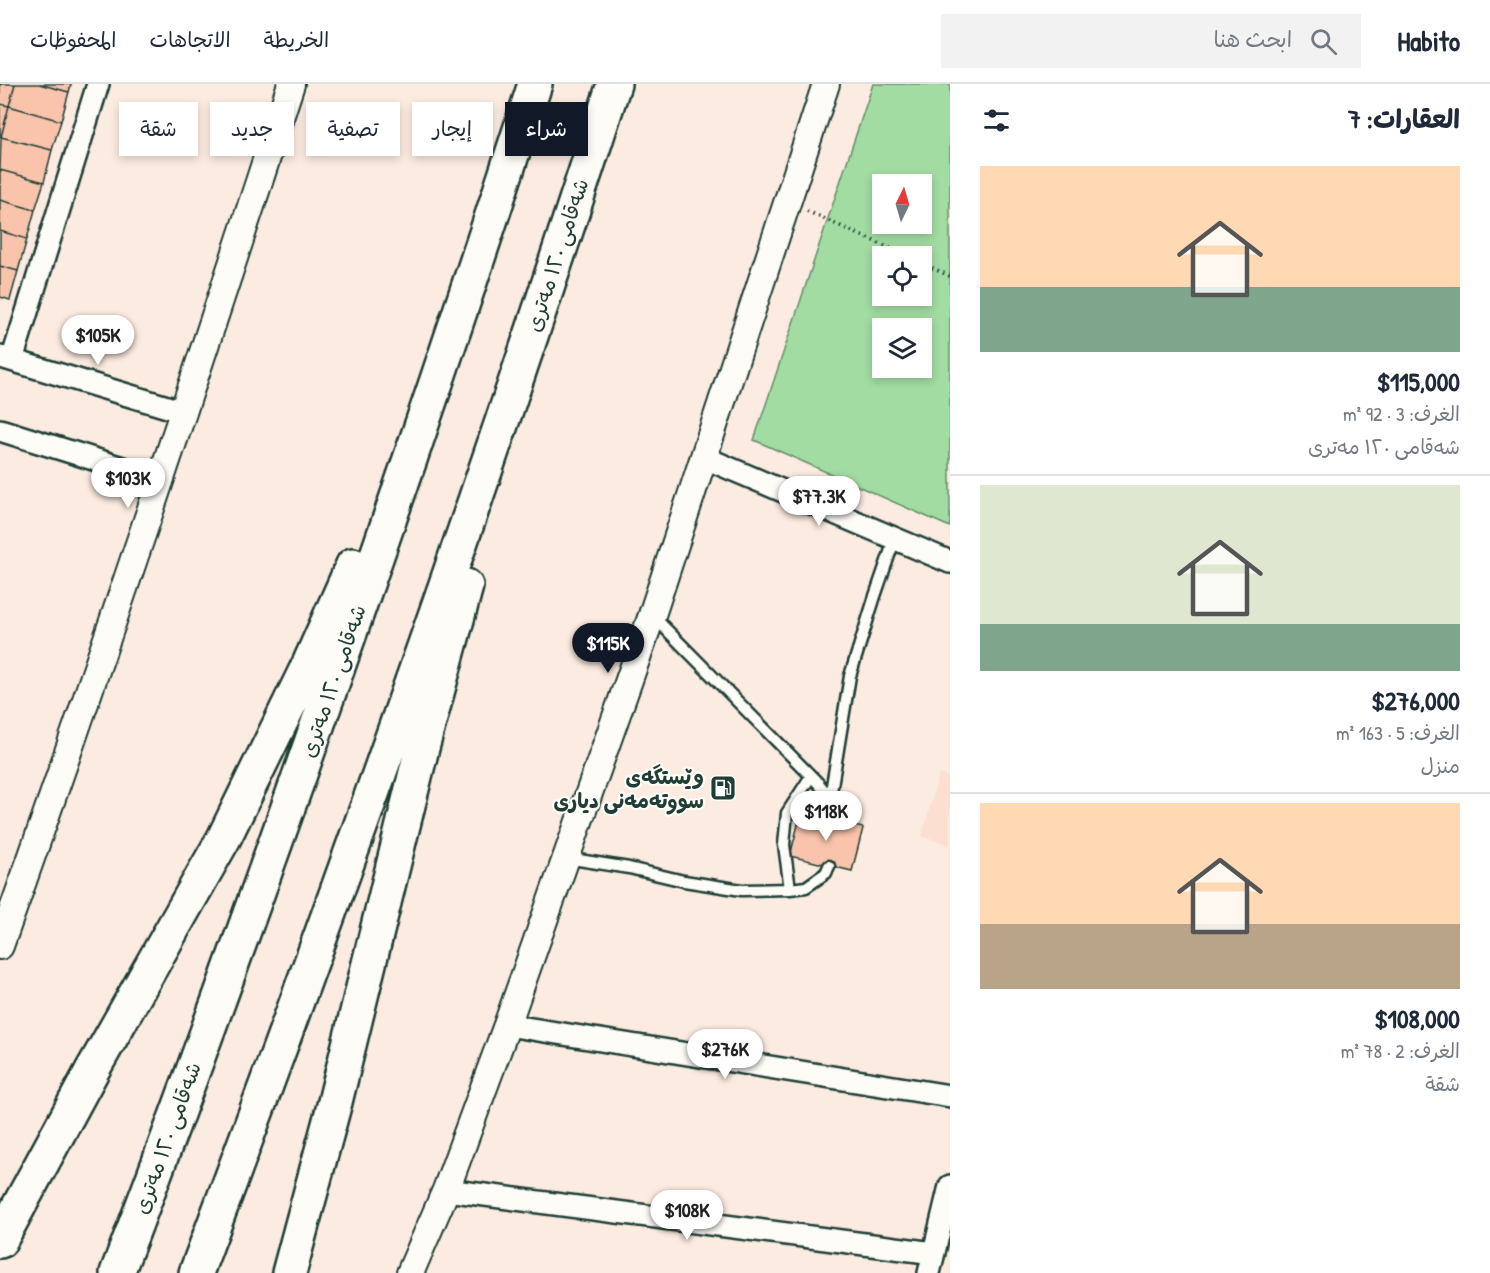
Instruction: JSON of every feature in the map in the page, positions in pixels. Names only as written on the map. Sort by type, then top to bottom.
[{"type":"highway","name":"شەقامی ١٢٠ مەتری","points":[[117,1273],[263,880],[380,547],[494,213],[535,84]]},
{"type":"highway","name":"شەقامی ١٢٠ مەتری","points":[[196,1273],[255,1118],[368,805],[489,460],[614,84]]},
{"type":"highway","points":[[0,1241],[93,1069],[224,838],[295,693],[412,436],[494,213]]},
{"type":"highway","points":[[289,1273],[335,1102],[422,748],[477,545],[489,460]]},
{"type":"street","points":[[98,84],[6,359],[184,412]]},
{"type":"street","points":[[0,946],[54,795],[184,412],[291,84]]},
{"type":"street","points":[[410,1273],[446,1190],[507,1025],[652,615],[826,84]]},
{"type":"street","points":[[0,431],[161,480]]},
{"type":"street","points":[[703,457],[950,562]]},
{"type":"street","points":[[507,1025],[950,1096]]},
{"type":"street","points":[[446,1190],[931,1263],[950,1186]]},
{"type":"lane","points":[[830,798],[850,676],[895,538]]},
{"type":"lane","points":[[652,615],[811,776],[830,798],[839,822]]},
{"type":"lane","points":[[790,889],[784,845],[787,813],[811,776]]},
{"type":"lane","points":[[566,858],[742,890],[806,887],[826,873],[829,866]]},
{"type":"path","points":[[788,202],[885,246]]},
{"type":"path","points":[[932,268],[950,276]]},
{"type":"shaded area","points":[[939,774],[950,777],[950,845],[922,836]]},
{"type":"green space","points":[[873,84],[950,84],[950,527],[754,440]]},
{"type":"building","points":[[0,84],[15,84],[9,106],[0,104]]},
{"type":"building","points":[[15,84],[39,84],[69,92],[61,121],[9,106]]},
{"type":"building","points":[[39,84],[71,84],[69,92]]},
{"type":"building","points":[[0,104],[9,106],[1,137],[0,136]]},
{"type":"building","points":[[9,106],[61,121],[52,150],[1,137]]},
{"type":"building","points":[[1,137],[52,150],[44,182],[0,170]]},
{"type":"building","points":[[0,170],[44,182],[35,210],[0,200]]},
{"type":"building","points":[[0,200],[35,210],[27,239],[0,231]]},
{"type":"building","points":[[0,231],[27,239],[18,271],[0,266]]},
{"type":"building","points":[[0,266],[18,271],[10,300],[0,297]]},
{"type":"building","points":[[801,813],[863,828],[852,871],[790,856]]},
{"type":"place","name":"وێستگەی سووتەمەنی دیاری","points":[[723,788]]}]
